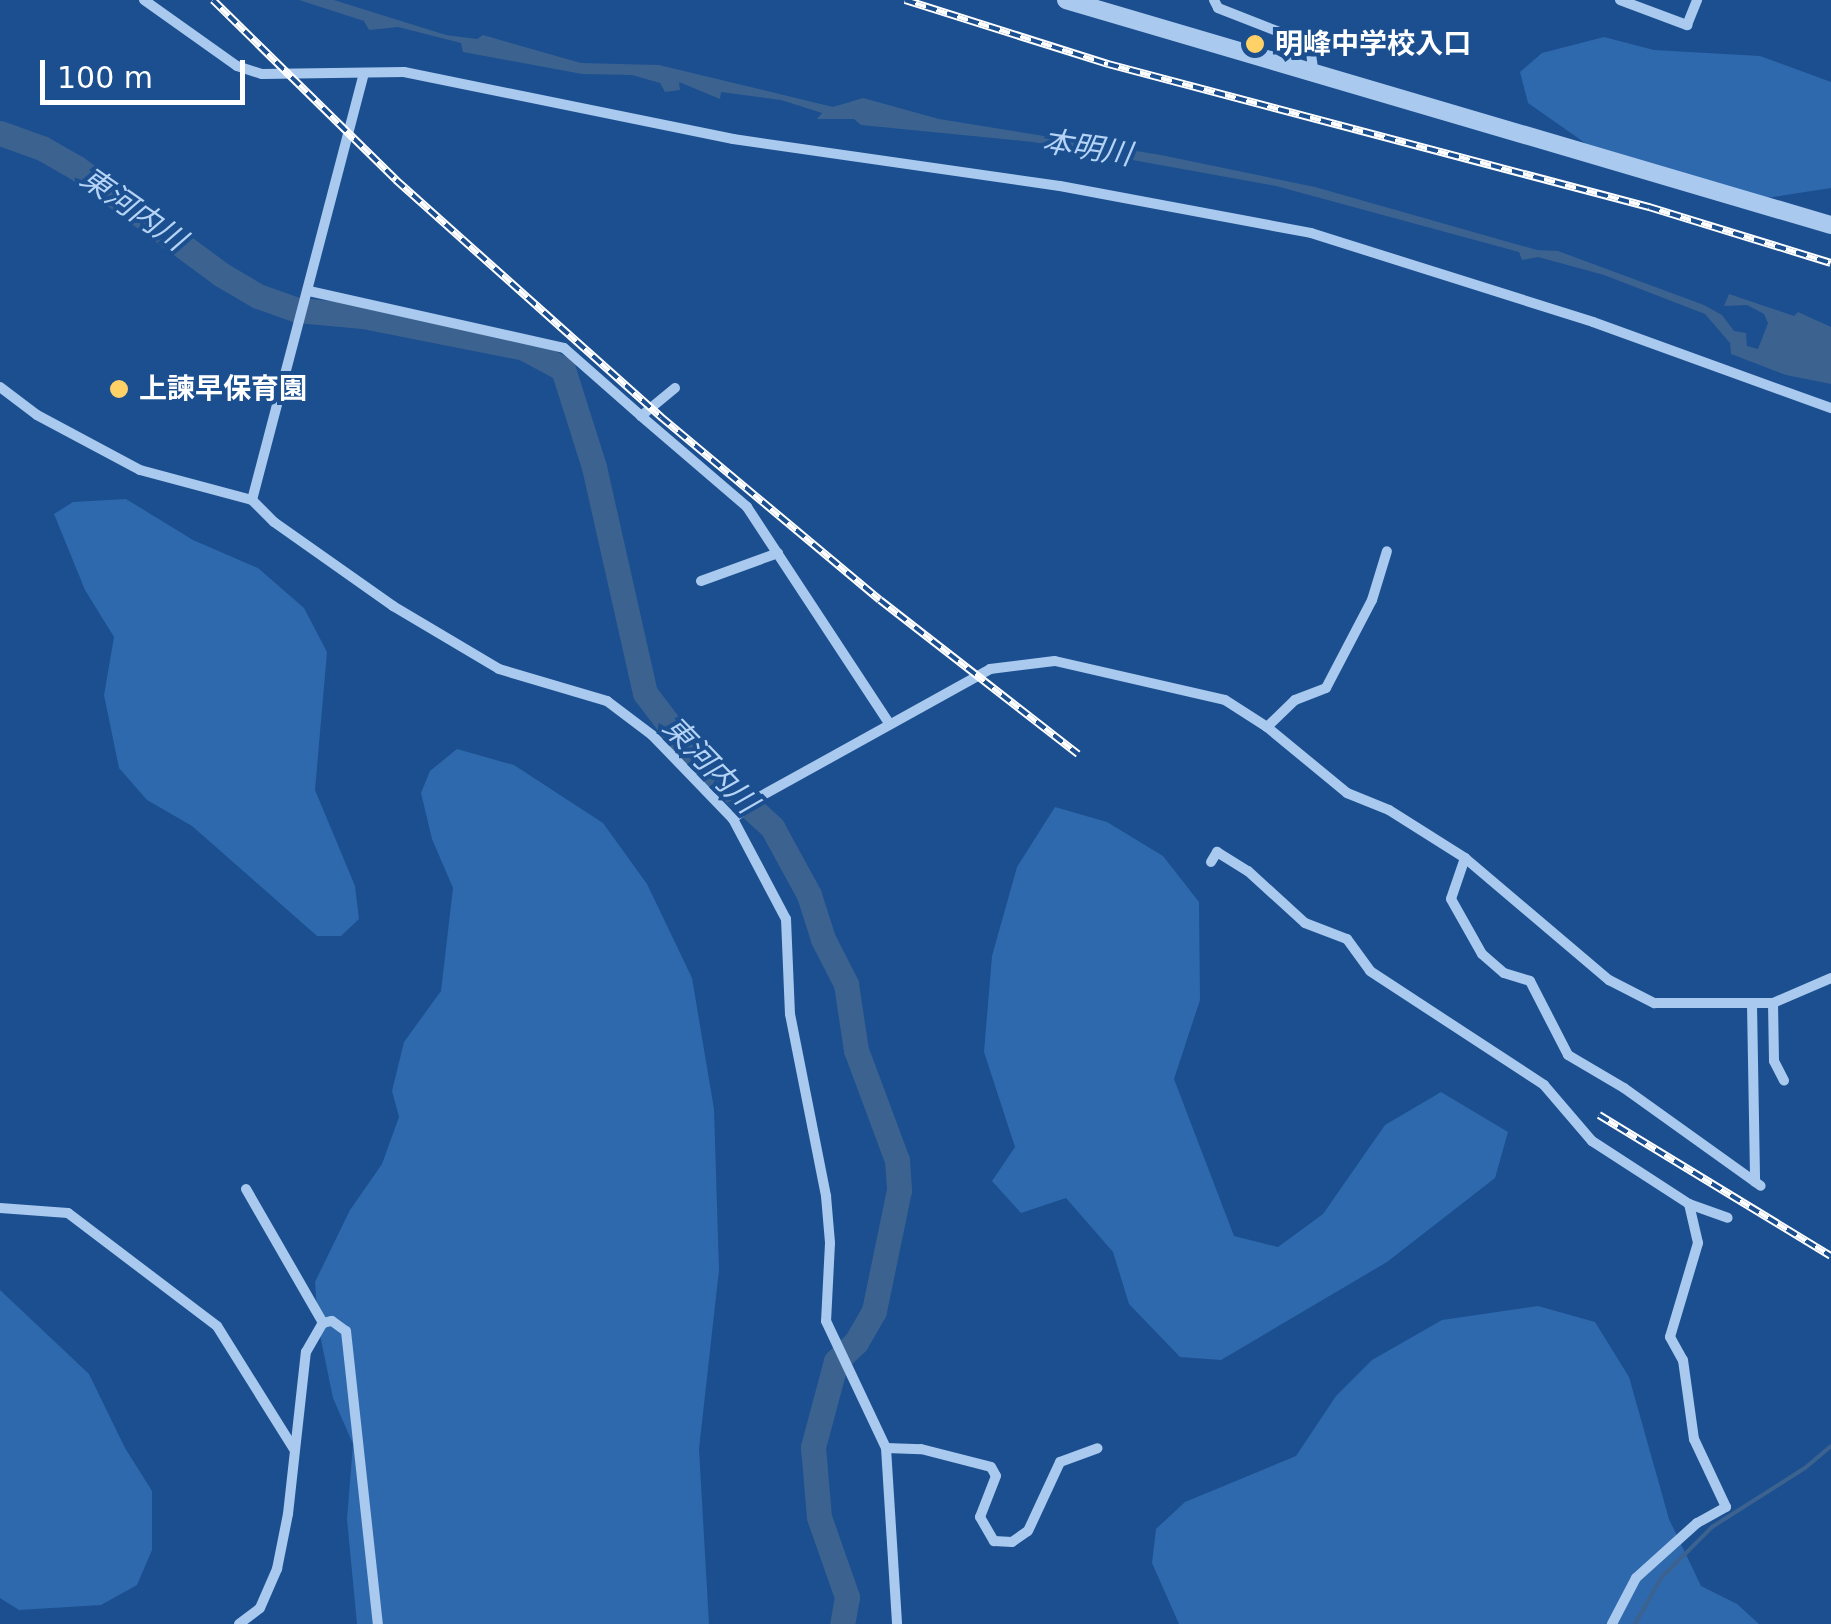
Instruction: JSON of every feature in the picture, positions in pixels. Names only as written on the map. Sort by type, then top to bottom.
[{"type":"street","points":[[144,0],[238,66],[262,74],[363,76],[404,72],[734,139],[1060,186],[1311,233],[1593,322],[1831,408]]},
{"type":"street","points":[[1066,0],[1831,225]]},
{"type":"street","points":[[1214,0],[1218,8],[1295,38],[1311,51],[1312,71]]},
{"type":"street","points":[[1620,0],[1687,25],[1697,0]]},
{"type":"street","points":[[252,500],[308,298],[363,76]]},
{"type":"street","points":[[308,298],[564,348],[747,507],[888,722]]},
{"type":"street","points":[[0,387],[37,414],[140,470],[252,500],[274,522],[393,606],[500,669],[607,701],[652,735],[734,818],[786,919],[790,1014],[826,1196],[830,1243],[826,1322],[886,1448],[897,1624]]},
{"type":"street","points":[[641,416],[675,388]]},
{"type":"street","points":[[1267,727],[1295,700],[1326,688],[1372,600],[1387,550]]},
{"type":"street","points":[[701,581],[778,553]]},
{"type":"street","points":[[734,818],[754,800],[888,722],[990,669],[1029,661],[1055,661],[1224,700],[1267,727],[1347,793],[1389,810],[1465,858],[1575,954],[1654,1003],[1773,1003],[1831,978]]},
{"type":"street","points":[[1211,862],[1217,852],[1248,871],[1305,923],[1348,940],[1370,971],[1544,1085],[1592,1142],[1689,1204],[1728,1218]]},
{"type":"street","points":[[1465,858],[1451,899],[1482,954],[1504,973],[1530,981],[1568,1054],[1624,1088],[1758,1184],[1752,1004]]},
{"type":"street","points":[[1773,1003],[1774,1061],[1784,1081]]},
{"type":"street","points":[[246,1189],[323,1324]]},
{"type":"street","points":[[1612,1624],[1636,1578],[1697,1523],[1726,1507],[1694,1439],[1683,1360],[1670,1337],[1698,1243],[1689,1204]]},
{"type":"street","points":[[0,1208],[68,1212],[217,1326],[294,1448]]},
{"type":"street","points":[[239,1624],[260,1608],[271,1590],[288,1514],[306,1352],[323,1324],[332,1320],[346,1331],[378,1624]]},
{"type":"street","points":[[886,1448],[921,1449],[991,1468],[996,1476],[980,1517],[994,1541],[1012,1542],[1028,1531],[1060,1462],[1098,1448]]},
{"type":"shaded area","points":[[1604,37],[1654,50],[1760,56],[1831,82],[1831,188],[1760,199],[1598,152],[1528,103],[1520,72],[1542,53]]},
{"type":"shaded area","points":[[126,499],[193,540],[258,568],[304,608],[327,652],[315,790],[355,886],[359,919],[341,936],[317,936],[192,826],[147,800],[119,768],[104,695],[114,637],[85,590],[54,514],[73,502]]},
{"type":"shaded area","points":[[457,749],[514,765],[603,823],[647,884],[692,978],[714,1109],[719,1270],[699,1449],[709,1624],[357,1624],[347,1519],[353,1444],[333,1398],[318,1325],[315,1282],[350,1210],[382,1164],[399,1117],[392,1091],[404,1042],[441,991],[453,888],[432,839],[421,793],[430,771]]},
{"type":"shaded area","points":[[1055,807],[1107,822],[1163,856],[1199,902],[1200,1000],[1174,1079],[1234,1236],[1278,1247],[1323,1214],[1385,1125],[1441,1092],[1508,1132],[1495,1178],[1387,1262],[1221,1360],[1180,1357],[1129,1304],[1113,1252],[1066,1198],[1021,1213],[992,1181],[1015,1147],[984,1052],[992,956],[1017,867]]},
{"type":"shaded area","points":[[0,1290],[89,1374],[125,1448],[152,1491],[152,1550],[137,1585],[101,1605],[19,1610],[0,1598]]},
{"type":"shaded area","points":[[1538,1306],[1595,1322],[1629,1377],[1669,1519],[1701,1586],[1737,1604],[1759,1624],[1179,1624],[1152,1563],[1156,1529],[1185,1502],[1296,1456],[1336,1396],[1372,1360],[1442,1320]]},
{"type":"water","name":"本明川","points":[[299,0],[334,0],[446,35],[477,39],[483,35],[581,63],[659,65],[833,107],[863,98],[939,119],[1161,155],[1315,187],[1537,250],[1558,251],[1704,305],[1722,315],[1734,331],[1746,333],[1747,346],[1758,349],[1768,323],[1764,314],[1747,305],[1724,306],[1729,294],[1794,316],[1798,312],[1831,327],[1831,384],[1786,375],[1731,354],[1730,343],[1705,314],[1604,275],[1538,257],[1522,260],[1519,252],[1276,186],[1033,142],[861,125],[854,119],[817,119],[822,113],[781,100],[721,92],[720,99],[679,82],[680,90],[665,92],[660,83],[632,75],[582,74],[463,52],[461,43],[398,27],[369,30],[364,21]]},
{"type":"waterway","name":"東河内川","points":[[0,133],[42,148],[77,168],[222,275],[258,296],[297,310],[363,316],[524,348],[563,369],[594,467],[645,693],[689,751],[772,827],[809,895],[823,939],[846,984],[856,1050],[897,1160],[899,1190],[874,1311],[856,1342],[836,1361],[813,1447],[819,1517],[847,1597],[842,1624]]},
{"type":"waterway","points":[[1635,1624],[1661,1578],[1712,1527],[1805,1468],[1831,1446]]},
{"type":"railway","points":[[213,0],[396,180],[661,417],[880,600],[1078,754]]},
{"type":"railway","points":[[905,0],[1108,64],[1649,207],[1831,263]]},
{"type":"railway","points":[[1599,1115],[1831,1256]]},
{"type":"place","name":"明峰中学校入口","points":[[1255,44]]},
{"type":"place","name":"上諫早保育園","points":[[119,389]]}]
